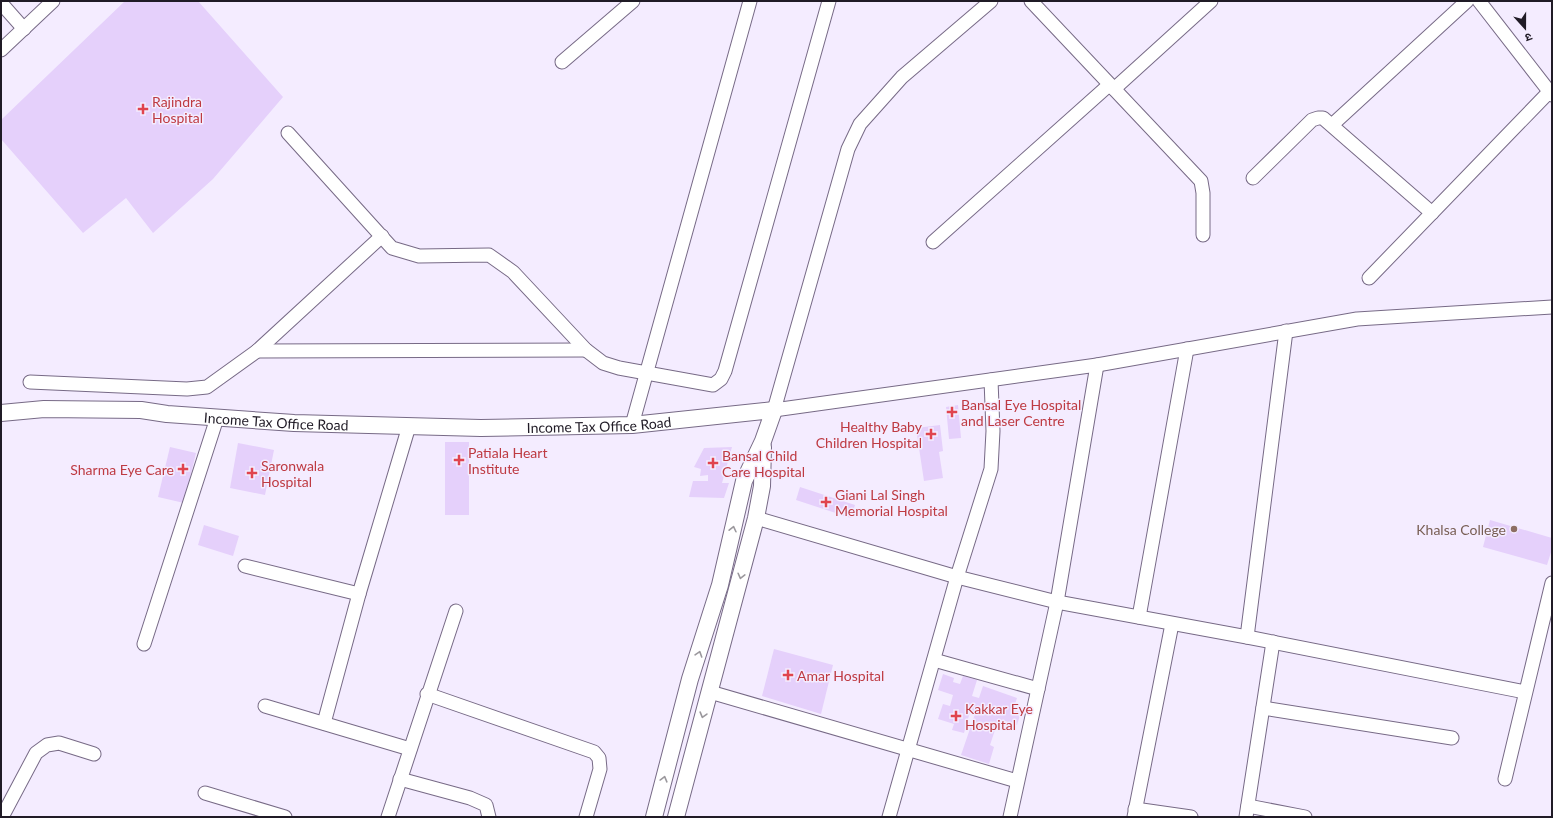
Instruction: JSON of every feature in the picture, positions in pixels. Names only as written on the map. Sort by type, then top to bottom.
[{"type":"main road","name":"Income Tax Office Road","points":[[1,413],[44,409],[141,410],[217,418],[294,423],[481,428],[632,425],[774,410]]},
{"type":"main road","points":[[654,817],[690,679],[720,585],[744,481],[763,441],[774,410]]},
{"type":"main road","points":[[678,816],[756,518],[762,486],[763,441]]},
{"type":"street","points":[[1,50],[53,1]]},
{"type":"street","points":[[562,62],[633,1]]},
{"type":"street","points":[[632,425],[750,1]]},
{"type":"street","points":[[288,133],[392,248],[419,256],[489,255],[513,272],[586,350],[603,363],[646,373],[707,385],[714,385],[721,379],[829,1]]},
{"type":"street","points":[[991,1],[902,77],[860,124],[848,149],[774,410],[1097,365],[1286,330],[1357,319],[1552,307]]},
{"type":"street","points":[[1030,1],[1200,181],[1204,193],[1203,235]]},
{"type":"street","points":[[933,242],[1210,1]]},
{"type":"street","points":[[1332,125],[1468,1]]},
{"type":"street","points":[[1369,278],[1551,94],[1479,1]]},
{"type":"street","points":[[1,4],[24,29]]},
{"type":"street","points":[[1252,178],[1312,120],[1323,118],[1432,213]]},
{"type":"street","points":[[30,382],[187,389],[207,387],[257,351],[382,236]]},
{"type":"street","points":[[1247,637],[1286,330]]},
{"type":"street","points":[[1139,618],[1187,349]]},
{"type":"street","points":[[257,351],[586,350]]},
{"type":"street","points":[[1010,817],[1057,602],[1097,365]]},
{"type":"street","points":[[889,817],[957,577],[991,469],[993,431],[991,380]]},
{"type":"street","points":[[144,644],[217,418]]},
{"type":"street","points":[[324,723],[359,594],[408,426]]},
{"type":"street","points":[[756,518],[957,577],[1057,602],[1247,637],[1525,692]]},
{"type":"street","points":[[245,566],[359,594]]},
{"type":"street","points":[[1505,779],[1552,584]]},
{"type":"street","points":[[388,817],[427,694],[456,611]]},
{"type":"street","points":[[1172,624],[1135,813],[1191,817]]},
{"type":"street","points":[[1273,642],[1247,812],[1305,817]]},
{"type":"street","points":[[934,660],[1038,690]]},
{"type":"street","points":[[710,692],[1018,781]]},
{"type":"street","points":[[427,694],[594,752],[599,758],[600,769],[586,817]]},
{"type":"street","points":[[265,706],[410,749]]},
{"type":"street","points":[[1263,708],[1452,738]]},
{"type":"street","points":[[2,817],[36,753],[47,745],[59,742],[94,754]]},
{"type":"street","points":[[400,779],[470,798],[486,805],[489,817]]},
{"type":"street","points":[[205,793],[285,817]]},
{"type":"building","name":"Rajindra Hospital","points":[[125,1],[198,1],[283,97],[213,179],[153,233],[126,198],[83,233],[1,139],[1,120]]},
{"type":"building","points":[[958,405],[961,438],[949,439],[946,407]]},
{"type":"building","points":[[940,425],[943,451],[939,452],[943,478],[924,481],[916,428]]},
{"type":"building","points":[[445,442],[469,442],[469,515],[445,515]]},
{"type":"building","points":[[238,443],[274,450],[265,495],[230,488]]},
{"type":"building","points":[[170,447],[196,453],[184,503],[158,497]]},
{"type":"building","points":[[732,447],[722,483],[729,483],[724,498],[689,497],[693,481],[708,481],[708,475],[700,476],[701,469],[694,467],[704,448]]},
{"type":"building","points":[[800,487],[855,505],[851,518],[796,500]]},
{"type":"building","points":[[1490,520],[1552,538],[1552,549],[1547,565],[1483,547]]},
{"type":"building","points":[[204,525],[239,536],[233,556],[198,545]]},
{"type":"building","name":"Amar Hospital","points":[[774,649],[833,665],[821,714],[762,696]]},
{"type":"building","points":[[943,674],[954,678],[953,682],[960,684],[963,676],[977,680],[972,696],[979,698],[983,686],[1017,698],[1013,710],[1021,712],[1017,725],[1005,721],[1002,729],[996,727],[990,745],[994,747],[989,764],[961,755],[975,714],[970,712],[964,733],[952,730],[954,724],[938,719],[943,704],[950,706],[953,695],[938,690]]},
{"type":"place","name":"Rajindra Hospital","points":[[143,109]]},
{"type":"place","name":"Bansal Eye Hospital and Laser Centre","points":[[952,412]]},
{"type":"place","name":"Healthy Baby Children Hospital","points":[[931,434]]},
{"type":"place","name":"Patiala Heart Institute","points":[[459,460]]},
{"type":"place","name":"Bansal Child Care Hospital","points":[[713,463]]},
{"type":"place","name":"Sharma Eye Care","points":[[183,469]]},
{"type":"place","name":"Saronwala Hospital","points":[[252,473]]},
{"type":"place","name":"Giani Lal Singh Memorial Hospital","points":[[826,502]]},
{"type":"place","name":"Khalsa College","points":[[1514,529]]},
{"type":"place","name":"Amar Hospital","points":[[788,675]]},
{"type":"place","name":"Kakkar Eye Hospital","points":[[956,716]]}]
